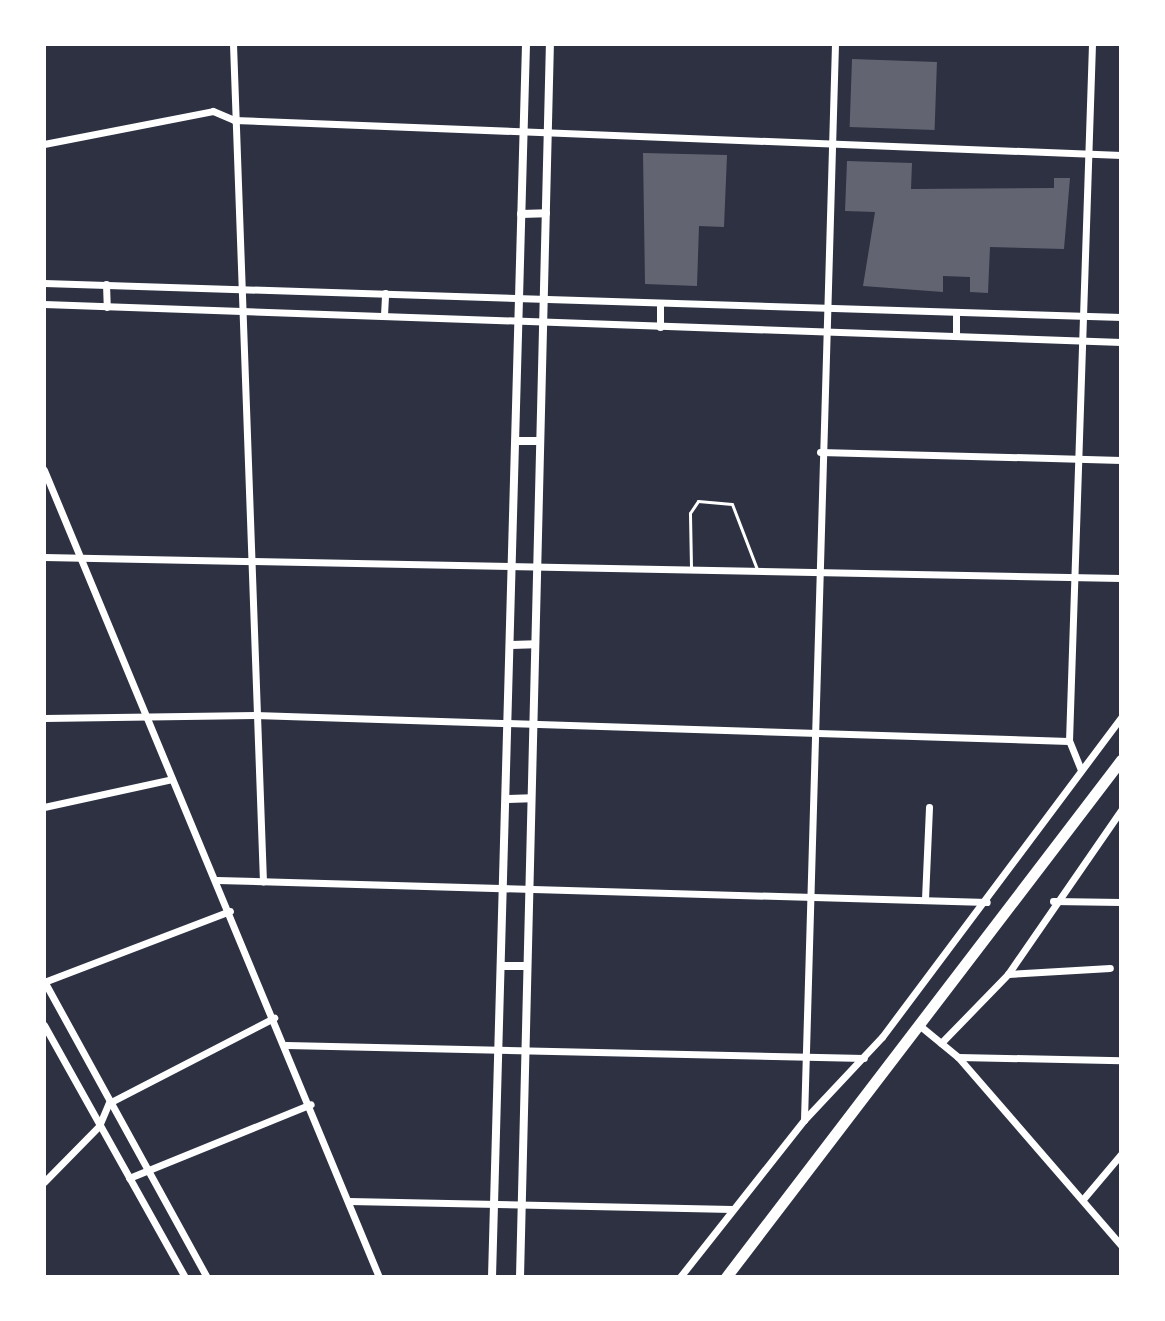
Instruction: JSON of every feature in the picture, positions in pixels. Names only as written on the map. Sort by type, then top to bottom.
[{"type":"highway","points":[[726,1277],[1121,760]]},
{"type":"street","points":[[233,44],[247,559],[263,881]]},
{"type":"street","points":[[492,1277],[508,799],[511,563],[526,44]]},
{"type":"street","points":[[520,1277],[550,44]]},
{"type":"street","points":[[804,1120],[802,1057],[835,44]]},
{"type":"street","points":[[1081,770],[1069,741],[1092,44]]},
{"type":"street","points":[[44,144],[213,111],[234,120],[830,139],[1121,155]]},
{"type":"street","points":[[521,214],[546,213]]},
{"type":"street","points":[[44,283],[1121,317]]},
{"type":"street","points":[[106,284],[107,307]]},
{"type":"street","points":[[384,315],[385,293]]},
{"type":"street","points":[[660,303],[660,327]]},
{"type":"street","points":[[44,304],[1121,342]]},
{"type":"street","points":[[956,313],[956,335]]},
{"type":"street","points":[[516,441],[539,441]]},
{"type":"street","points":[[820,452],[1121,460]]},
{"type":"street","points":[[44,470],[311,1104],[379,1277]]},
{"type":"street","points":[[44,557],[537,563],[1121,578]]},
{"type":"street","points":[[511,645],[535,644]]},
{"type":"street","points":[[44,718],[149,721],[255,715],[1069,741]]},
{"type":"street","points":[[680,1277],[804,1120],[864,1058],[987,902],[1121,717]]},
{"type":"street","points":[[44,807],[172,779]]},
{"type":"street","points":[[508,799],[531,798]]},
{"type":"street","points":[[925,899],[929,807]]},
{"type":"street","points":[[941,1043],[1008,974],[1053,901],[1121,810]]},
{"type":"street","points":[[217,880],[987,902]]},
{"type":"street","points":[[1053,901],[1121,902]]},
{"type":"street","points":[[207,1277],[44,982],[230,911]]},
{"type":"street","points":[[502,966],[527,966]]},
{"type":"street","points":[[1008,974],[1110,968]]},
{"type":"street","points":[[44,1182],[99,1126],[109,1103],[274,1018]]},
{"type":"street","points":[[44,1025],[185,1277]]},
{"type":"street","points":[[919,1025],[958,1057],[1084,1198],[1121,1245]]},
{"type":"street","points":[[286,1045],[864,1058]]},
{"type":"street","points":[[958,1057],[1121,1060]]},
{"type":"street","points":[[129,1178],[147,1167],[311,1104]]},
{"type":"street","points":[[1084,1198],[1121,1154]]},
{"type":"street","points":[[349,1201],[495,1207],[732,1209]]},
{"type":"lane","points":[[691,567],[690,513],[698,501],[732,504],[757,569]]},
{"type":"building","points":[[852,59],[937,62],[935,130],[850,127]]},
{"type":"building","points":[[643,153],[727,155],[724,227],[699,226],[697,286],[645,284]]},
{"type":"building","points":[[847,161],[912,163],[911,189],[1054,188],[1054,178],[1070,178],[1064,249],[990,247],[988,293],[970,292],[970,277],[943,276],[943,292],[863,286],[875,212],[845,211]]}]
